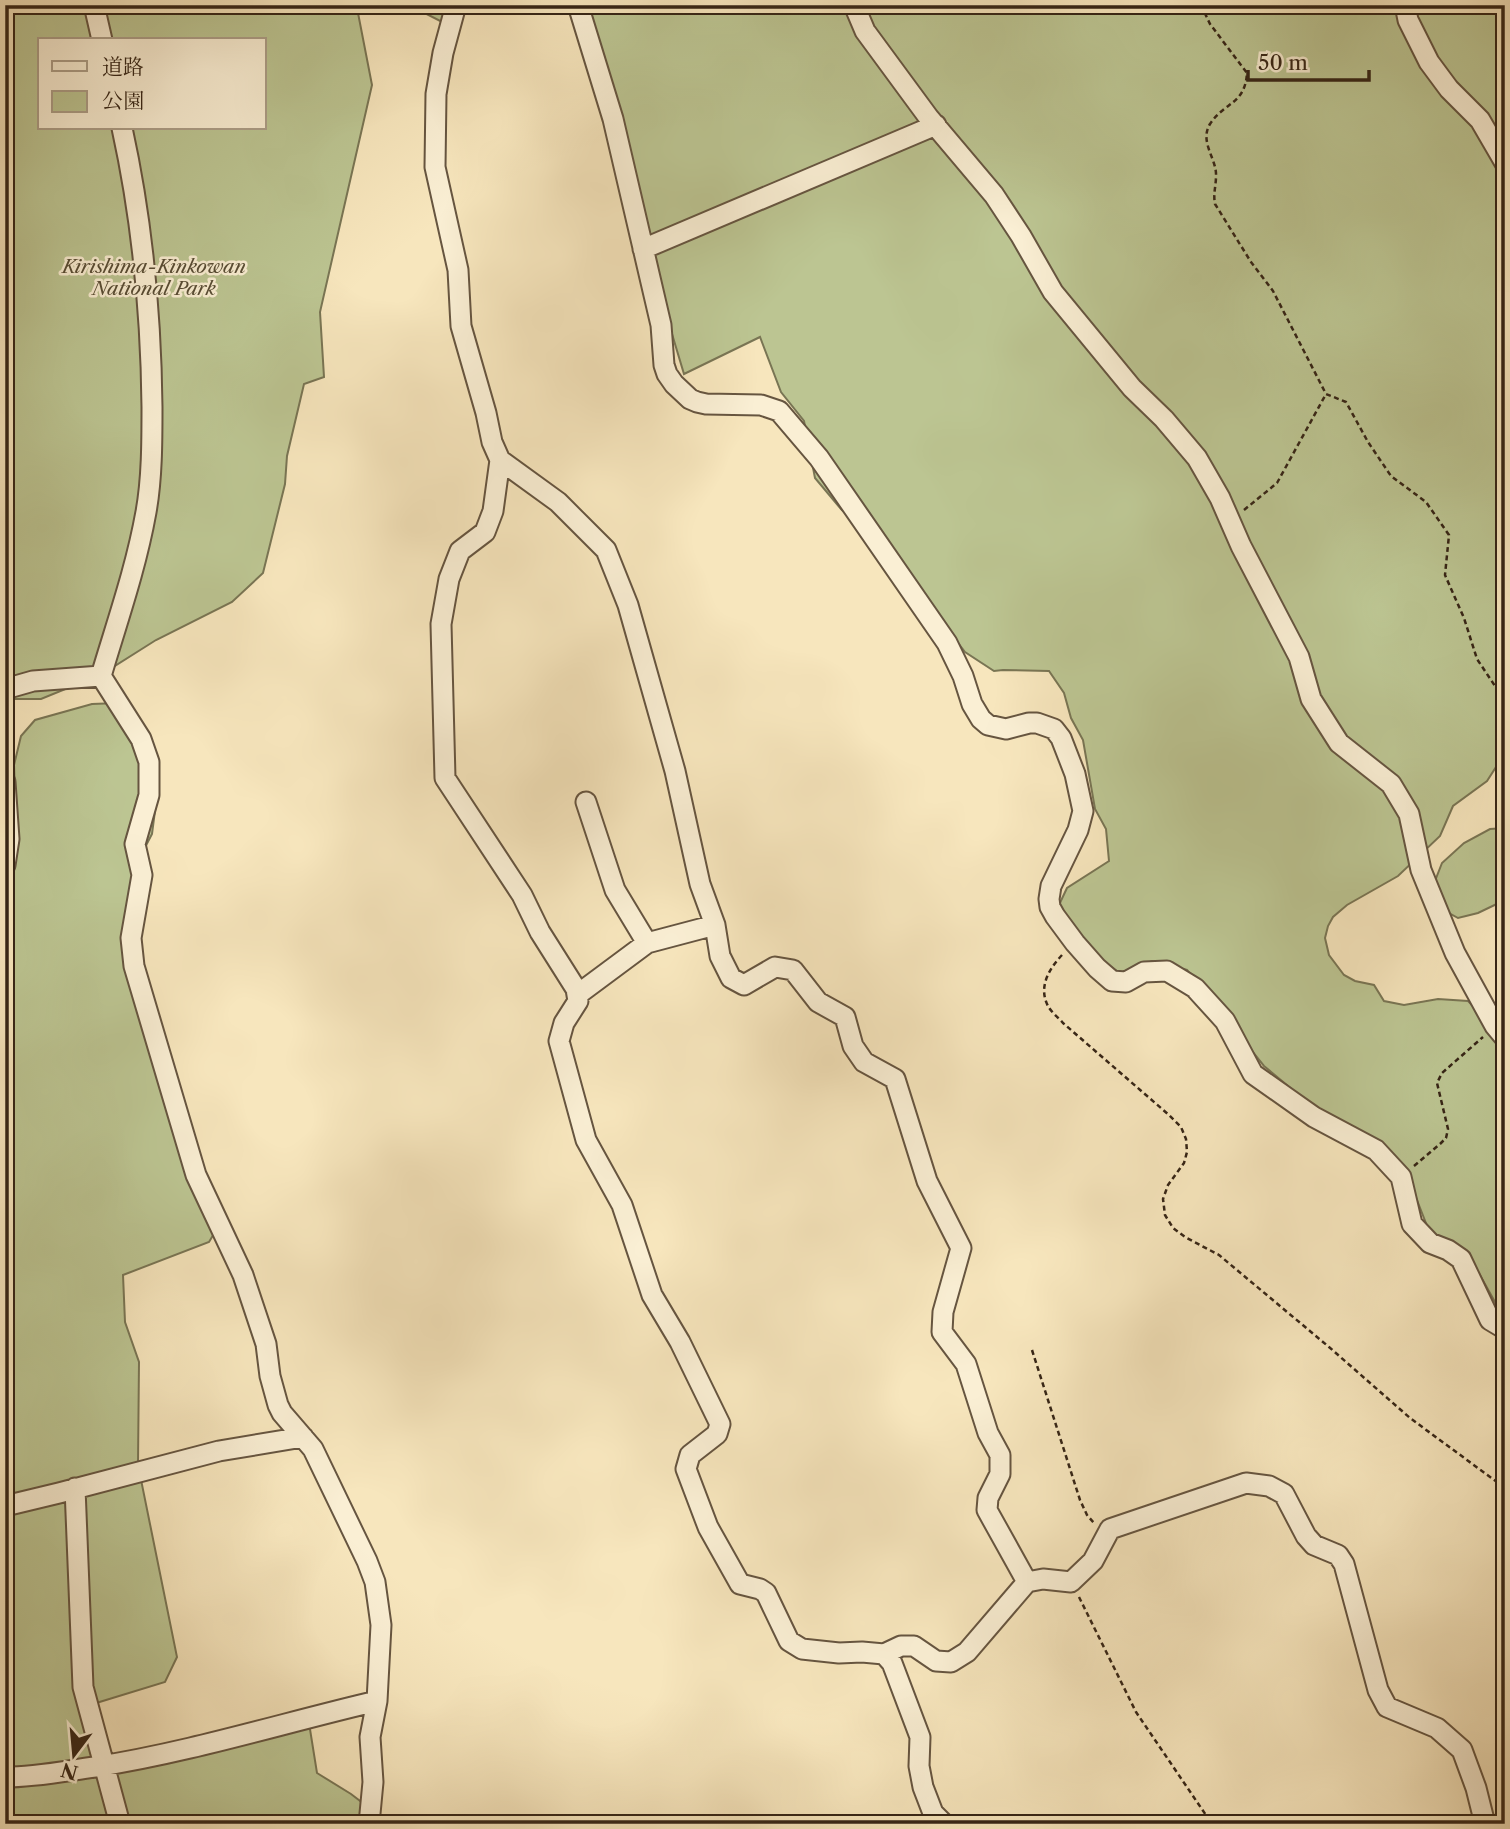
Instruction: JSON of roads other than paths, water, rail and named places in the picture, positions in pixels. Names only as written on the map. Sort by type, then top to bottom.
[{"type":"street","points":[[94,5],[102,38]]},
{"type":"street","points":[[456,5],[443,53],[436,94],[435,167],[458,270],[461,326],[492,442],[500,460],[558,502],[606,550],[631,618],[675,771],[701,884],[715,925],[720,956],[731,978],[744,985],[775,967],[793,970],[818,1002],[845,1017],[853,1046],[864,1062],[895,1079],[927,1181],[961,1248],[943,1312],[942,1332],[966,1364],[988,1433],[1000,1455],[1000,1474],[988,1498],[987,1510],[1027,1582]]},
{"type":"street","points":[[578,5],[613,119],[661,325],[664,365],[674,384],[697,402],[761,405],[779,411],[819,458],[947,643],[981,719],[997,729],[1037,723],[1054,729],[1061,738],[1075,774],[1083,811],[1079,830],[1051,886],[1049,899],[1055,916],[1075,943],[1112,981],[1126,982],[1144,972],[1167,971],[1195,988],[1225,1021],[1253,1074],[1314,1116],[1376,1150],[1401,1177],[1412,1224],[1430,1243],[1461,1259],[1490,1321],[1505,1329]]},
{"type":"street","points":[[854,5],[865,31],[936,125],[994,195],[1053,292],[1132,388],[1164,419],[1197,458],[1299,657],[1311,699],[1339,743],[1391,784],[1409,814],[1421,870],[1455,953],[1500,1032]]},
{"type":"street","points":[[1405,5],[1408,20],[1429,62],[1449,89],[1480,120],[1505,163]]},
{"type":"street","points":[[643,249],[936,125]]},
{"type":"street","points":[[122,130],[148,299],[152,445],[147,511],[128,587],[101,676],[141,739],[149,762],[149,795],[135,844],[142,875],[131,938],[134,965],[195,1175],[243,1275],[266,1344],[272,1384],[282,1413],[313,1449],[375,1582],[381,1625],[377,1701],[370,1737],[373,1782],[369,1824]]},
{"type":"street","points":[[500,460],[493,511],[485,531],[460,551],[449,579],[441,624],[445,778],[522,895],[540,932],[576,989],[578,1001],[564,1023],[559,1041],[586,1140],[622,1205],[652,1295],[680,1342],[720,1424],[717,1434],[690,1455],[686,1469],[708,1527],[740,1584],[766,1593],[789,1641],[802,1649],[884,1654],[901,1646],[914,1646],[936,1661],[951,1662],[967,1652],[1027,1582],[1043,1579],[1071,1582],[1093,1560],[1110,1528],[1246,1482],[1269,1486],[1284,1494],[1306,1536],[1314,1545],[1338,1555],[1344,1564],[1378,1690],[1387,1707],[1437,1728],[1462,1750],[1485,1824]]},
{"type":"street","points":[[5,689],[33,681],[101,676]]},
{"type":"street","points":[[5,782],[9,839],[5,865]]},
{"type":"street","points":[[586,802],[615,890],[647,943]]},
{"type":"street","points":[[577,995],[647,943],[715,925]]},
{"type":"street","points":[[5,1506],[219,1451],[303,1437]]},
{"type":"street","points":[[75,1488],[83,1687],[120,1824]]},
{"type":"street","points":[[884,1654],[892,1663],[920,1737],[919,1766],[923,1787],[933,1813],[944,1824]]},
{"type":"street","points":[[5,1777],[30,1777],[105,1765],[231,1739],[377,1701]]},
{"type":"park label","name":"Kirishima-Kinkowan National Park","points":[[154,277]]}]
